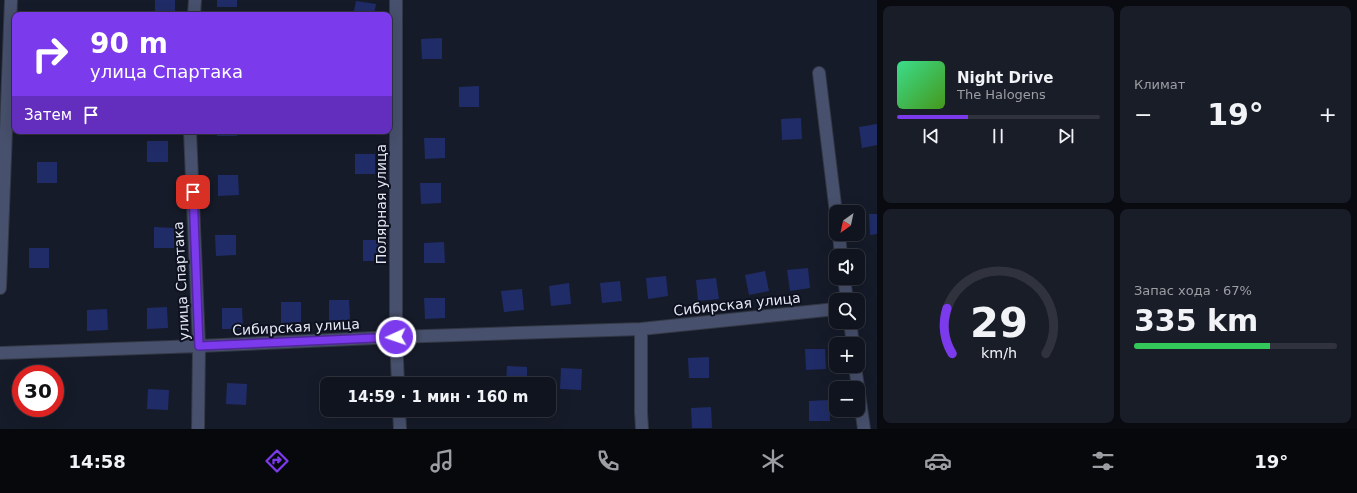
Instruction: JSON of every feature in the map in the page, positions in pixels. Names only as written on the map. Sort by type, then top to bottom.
[{"type":"street","points":[[194,12],[195,0]]},
{"type":"street","name":"Полярная улица","points":[[396,0],[396,337],[398,377]]},
{"type":"street","points":[[0,288],[7,7]]},
{"type":"street","points":[[819,73],[835,205]]},
{"type":"street","name":"улица Спартака","points":[[190,134],[199,346],[198,429]]},
{"type":"street","name":"Сибирская улица","points":[[0,353],[641,329],[829,310]]},
{"type":"street","points":[[641,329],[642,429]]},
{"type":"street","points":[[856,373],[864,429]]},
{"type":"street","points":[[399,417],[400,429]]},
{"type":"building","points":[[155,0],[175,0],[175,12],[155,11]]},
{"type":"building","points":[[217,0],[237,0],[237,7],[217,7]]},
{"type":"building","points":[[356,1],[376,4],[375,12],[354,12]]},
{"type":"building","points":[[442,38],[442,59],[422,59],[421,39]]},
{"type":"building","points":[[479,86],[479,107],[459,107],[459,87]]},
{"type":"building","points":[[801,118],[802,139],[782,140],[781,119]]},
{"type":"building","points":[[877,124],[877,145],[862,148],[859,127]]},
{"type":"building","points":[[217,134],[237,134],[237,136],[217,136]]},
{"type":"building","points":[[424,138],[445,138],[445,158],[425,159]]},
{"type":"building","points":[[147,141],[168,141],[168,162],[147,162]]},
{"type":"building","points":[[355,154],[375,154],[375,174],[355,174]]},
{"type":"building","points":[[37,162],[57,162],[57,183],[37,183]]},
{"type":"building","points":[[218,175],[238,175],[239,195],[218,196]]},
{"type":"building","points":[[420,183],[441,183],[441,203],[421,204]]},
{"type":"building","points":[[869,214],[877,214],[877,234],[870,235]]},
{"type":"building","points":[[154,227],[174,228],[174,248],[154,248]]},
{"type":"building","points":[[215,235],[236,235],[236,255],[216,256]]},
{"type":"building","points":[[363,240],[383,240],[383,261],[363,261]]},
{"type":"building","points":[[444,242],[445,263],[424,263],[424,243]]},
{"type":"building","points":[[29,248],[49,248],[49,268],[29,268]]},
{"type":"building","points":[[808,268],[810,288],[790,291],[787,270]]},
{"type":"building","points":[[765,271],[769,291],[749,295],[745,275]]},
{"type":"building","points":[[666,276],[668,296],[648,299],[646,278]]},
{"type":"building","points":[[716,278],[719,299],[698,301],[696,280]]},
{"type":"building","points":[[620,281],[622,301],[602,303],[600,283]]},
{"type":"building","points":[[569,283],[571,304],[551,306],[549,286]]},
{"type":"building","points":[[522,289],[524,310],[504,312],[501,291]]},
{"type":"building","points":[[424,298],[445,298],[445,318],[425,319]]},
{"type":"building","points":[[329,300],[349,300],[350,320],[329,321]]},
{"type":"building","points":[[281,302],[301,302],[301,322],[281,323]]},
{"type":"building","points":[[167,307],[168,328],[147,329],[147,308]]},
{"type":"building","points":[[222,308],[242,308],[243,329],[222,329]]},
{"type":"building","points":[[107,309],[108,330],[87,331],[87,310]]},
{"type":"building","points":[[805,349],[825,349],[826,369],[806,370]]},
{"type":"building","points":[[709,357],[709,378],[689,378],[688,358]]},
{"type":"building","points":[[507,366],[527,367],[527,377],[506,377]]},
{"type":"building","points":[[561,368],[582,369],[581,390],[560,389]]},
{"type":"building","points":[[227,383],[247,384],[246,405],[226,404]]},
{"type":"building","points":[[148,389],[169,390],[168,410],[147,409]]},
{"type":"building","points":[[829,400],[830,421],[809,421],[809,401]]},
{"type":"building","points":[[711,407],[712,428],[692,428],[691,408]]},
{"type":"route","points":[[193,192],[199,346],[396,337]]}]
